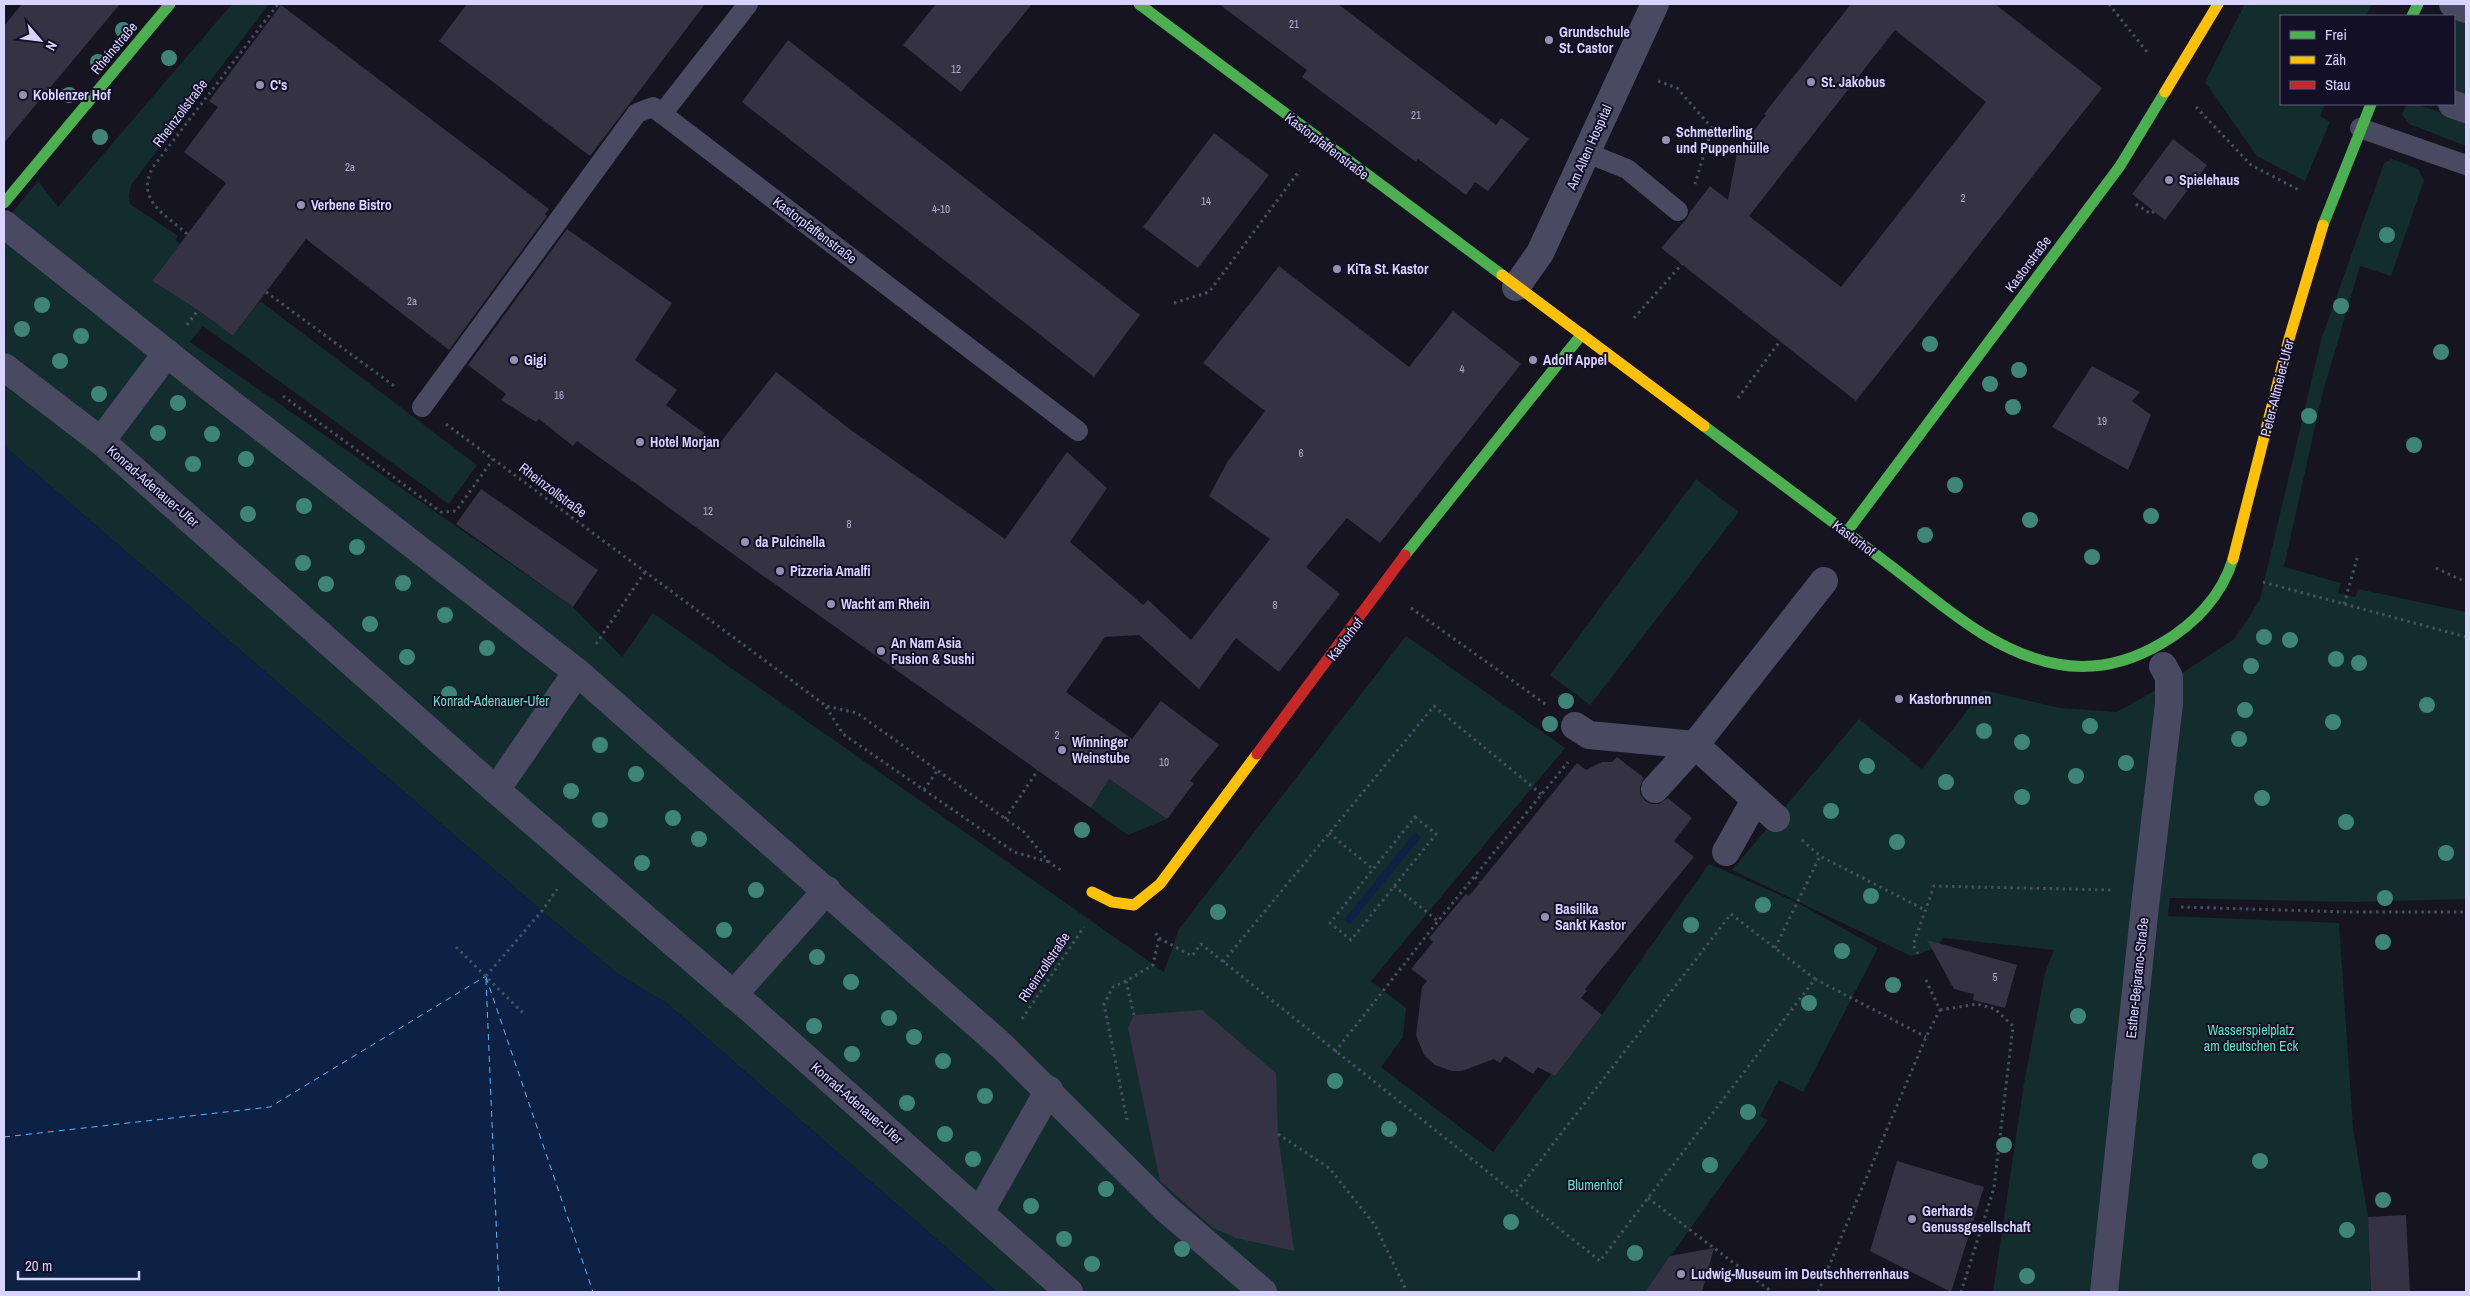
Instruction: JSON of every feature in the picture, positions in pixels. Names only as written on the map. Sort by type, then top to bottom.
[{"type":"street","name":"Rheinstraße","points":[[4,203],[170,4]]},
{"type":"street","name":"Kastorpfaffenstraße","points":[[1139,4],[1516,286]]},
{"type":"street","name":"Am Alten Hospital","points":[[1516,286],[1540,253],[1655,4]]},
{"type":"street","name":"Kastorstraße","points":[[1846,532],[1942,401],[2108,184],[2218,4]]},
{"type":"street","points":[[2453,4],[2466,9]]},
{"type":"street","name":"Peter-Altmeier-Ufer","points":[[2158,658],[2165,644],[2189,625],[2215,598],[2228,572],[2241,533],[2294,318],[2331,204],[2371,105]]},
{"type":"street","points":[[4,224],[577,672],[827,890],[1003,1047],[1049,1090],[1165,1208],[1263,1292]]},
{"type":"street","name":"Kastorhof","points":[[1516,286],[1984,635],[2009,649],[2036,660],[2064,666],[2114,664],[2158,658]]},
{"type":"street","name":"Kastorhof","points":[[1092,892],[1103,899],[1120,905],[1134,905],[1160,884],[1383,588],[1407,553],[1582,334]]},
{"type":"street","name":"Konrad-Adenauer-Ufer","points":[[101,441],[167,353]]},
{"type":"street","name":"Konrad-Adenauer-Ufer","points":[[4,367],[101,441],[1069,1292]]},
{"type":"street","points":[[1655,789],[1695,745],[1824,581]]},
{"type":"street","name":"Esther-Bejarano-Straße","points":[[2104,1292],[2146,898],[2169,704],[2169,677],[2158,658]]},
{"type":"street","points":[[496,790],[577,672]]},
{"type":"street","points":[[1582,730],[1695,745],[1776,818]]},
{"type":"street","points":[[1726,852],[1755,800]]},
{"type":"street","points":[[733,995],[827,890]]},
{"type":"street","points":[[980,1212],[1049,1090]]},
{"type":"lane","points":[[422,407],[638,114],[653,107],[662,114],[748,4]]},
{"type":"lane","name":"Kastorpfaffenstraße","points":[[662,114],[1078,431]]},
{"type":"lane","points":[[2360,128],[2466,165]]},
{"type":"lane","points":[[1587,153],[1627,169],[1678,212]]},
{"type":"path","name":"Rheinzollstraße","points":[[187,234],[152,203],[147,193],[147,178],[153,167],[278,4]]},
{"type":"path","points":[[2109,4],[2171,80],[2251,165],[2306,194]]},
{"type":"path","points":[[1650,79],[1676,88],[1712,128],[1694,183],[1700,188]]},
{"type":"path","points":[[1174,303],[1210,292],[1300,170]]},
{"type":"path","points":[[1634,318],[1682,264]]},
{"type":"path","name":"Rheinzollstraße","points":[[266,292],[826,706],[857,714],[1024,832],[1050,863],[1065,873]]},
{"type":"path","points":[[186,326],[194,331]]},
{"type":"path","points":[[1738,398],[1780,341]]},
{"type":"path","points":[[282,395],[441,512],[456,511],[492,459]]},
{"type":"path","points":[[2344,604],[2358,555]]},
{"type":"path","points":[[2436,568],[2466,582]]},
{"type":"path","points":[[597,643],[645,572]]},
{"type":"path","points":[[2255,580],[2466,638]]},
{"type":"path","points":[[1334,1052],[1541,794],[1582,730],[1383,588]]},
{"type":"path","name":"Rheinzollstraße","points":[[826,706],[843,734],[1014,852],[1050,863]]},
{"type":"path","points":[[1223,962],[1434,706],[1541,794]]},
{"type":"path","points":[[1005,819],[1038,770]]},
{"type":"path","points":[[924,790],[937,771]]},
{"type":"path","points":[[1415,817],[1436,834],[1394,886],[1350,940],[1330,923],[1415,817]]},
{"type":"path","points":[[1776,818],[1820,856],[1925,910]]},
{"type":"path","points":[[1329,833],[1373,869]]},
{"type":"path","points":[[1775,948],[1820,856]]},
{"type":"path","points":[[1474,877],[1480,882]]},
{"type":"path","points":[[486,976],[542,911],[562,882]]},
{"type":"path","points":[[1394,886],[1438,921]]},
{"type":"path","points":[[1918,954],[1913,945],[1934,886],[2348,912],[2466,912]]},
{"type":"path","name":"Rheinzollstraße","points":[[1003,1047],[1103,899]]},
{"type":"path","points":[[1516,1192],[1731,914],[1815,979],[1926,1037]]},
{"type":"path","points":[[1160,938],[1192,956],[1201,944],[1334,1052],[1516,1192],[1600,1262],[1815,979]]},
{"type":"path","points":[[456,947],[524,1014]]},
{"type":"path","points":[[1130,1174],[1135,1157],[1104,1004],[1113,987],[1154,965]]},
{"type":"path","points":[[1926,980],[1940,1010]]},
{"type":"path","points":[[1126,981],[1134,1014]]},
{"type":"path","points":[[1940,1010],[1977,1004],[1995,1009],[2013,1026],[1994,1188],[1961,1292]]},
{"type":"path","points":[[1818,1292],[1926,1037],[1940,1010]]},
{"type":"path","points":[[1278,1134],[1329,1168],[1375,1225],[1408,1292]]},
{"type":"path","points":[[1648,1198],[1772,1292]]},
{"type":"green space","name":"Blumenhof","points":[[232,4],[269,4],[131,185],[130,204],[178,236],[175,240],[180,244],[152,281],[198,310],[233,336],[260,301],[477,465],[449,504],[203,326],[190,342],[573,607],[622,657],[653,613],[1164,972],[1179,929],[1406,636],[1565,748],[1371,981],[1406,1008],[1403,1037],[1381,1067],[1493,1152],[1551,1074],[1555,1076],[1602,1015],[1709,864],[1798,903],[1878,948],[1803,1092],[1779,1080],[1760,1116],[1768,1120],[1645,1292],[997,1292],[668,1004],[618,974],[542,911],[4,446],[4,223],[38,181],[58,207]]},
{"type":"green space","points":[[2245,4],[2372,4],[2366,15],[2280,15],[2280,105],[2325,105],[2320,116],[2330,122],[2305,181],[2257,156],[2205,82]]},
{"type":"green space","points":[[2455,18],[2466,23],[2466,96],[2455,91]]},
{"type":"green space","points":[[2406,105],[2419,105],[2466,121],[2466,146],[2409,124],[2402,114]]},
{"type":"green space","name":"Wasserspielplatz am deutschen Eck","points":[[2392,159],[2418,169],[2424,180],[2391,276],[2360,266],[2322,395],[2284,567],[2341,583],[2338,593],[2355,597],[2358,589],[2466,612],[2466,899],[2353,902],[2170,898],[2168,916],[2339,923],[2353,1128],[2368,1217],[2371,1292],[1993,1292],[2024,1083],[2045,973],[2054,950],[1943,938],[1936,948],[1911,956],[1732,870],[1859,719],[1922,769],[1983,690],[2060,708],[2117,712],[2156,690],[2233,640],[2260,599],[2321,340],[2384,163]]},
{"type":"green space","points":[[1696,479],[1739,512],[1590,705],[1550,675]]},
{"type":"green space","points":[[1109,779],[1167,819],[1128,835],[1091,808]]},
{"type":"water","points":[[4,446],[542,911],[618,974],[668,1004],[997,1292],[4,1292]]},
{"type":"water","points":[[1415,832],[1421,837],[1350,924],[1344,920]]},
{"type":"building","points":[[22,4],[120,4],[4,143],[4,26]]},
{"type":"building","points":[[467,4],[705,4],[590,156],[439,41]]},
{"type":"building","points":[[936,4],[1032,4],[961,92],[903,45]]},
{"type":"building","points":[[1219,4],[1338,4],[1496,125],[1501,118],[1529,139],[1488,191],[1475,182],[1466,195],[1418,159],[1416,162],[1302,77],[1307,70]]},
{"type":"building","points":[[1851,4],[1995,4],[2102,88],[1856,401],[1661,248],[1687,218],[1710,186],[1728,200],[1737,153],[1766,115],[1764,114]],"holes":[[[1895,30],[1986,102],[1841,287],[1749,216]]]},
{"type":"building","points":[[281,5],[549,209],[545,214],[547,216],[449,350],[306,239],[233,336],[198,310],[152,281],[226,183],[184,152],[218,107],[209,101]]},
{"type":"building","points":[[788,40],[1140,315],[1094,377],[742,102]]},
{"type":"building","points":[[1214,133],[1269,175],[1198,268],[1143,227]]},
{"type":"building","name":"Spielehaus","points":[[2173,139],[2207,165],[2165,220],[2132,194]]},
{"type":"building","points":[[567,229],[672,303],[635,360],[677,390],[666,405],[719,444],[776,372],[851,430],[1005,539],[1067,452],[1107,488],[1070,542],[1143,605],[1148,600],[1191,640],[1270,539],[1209,496],[1228,461],[1265,411],[1203,363],[1279,266],[1409,367],[1453,311],[1521,364],[1380,543],[1347,518],[1306,567],[1340,594],[1279,672],[1236,638],[1199,689],[1139,635],[1105,637],[1066,692],[1132,739],[1161,701],[1219,745],[1190,781],[1194,783],[1167,819],[1109,779],[1091,808],[755,570],[577,441],[573,446],[539,419],[536,422],[501,400],[506,394],[468,365]]},
{"type":"building","points":[[2092,366],[2140,392],[2132,401],[2151,415],[2128,470],[2052,427]]},
{"type":"building","points":[[481,489],[598,570],[573,607],[456,524]]},
{"type":"building","name":"Basilika Sankt Kastor","points":[[1617,757],[1644,778],[1640,786],[1640,794],[1645,801],[1659,804],[1668,798],[1692,818],[1674,841],[1694,857],[1585,989],[1587,991],[1581,998],[1602,1015],[1555,1076],[1538,1067],[1533,1074],[1505,1056],[1500,1063],[1494,1059],[1462,1071],[1452,1071],[1435,1065],[1424,1055],[1416,1035],[1422,987],[1427,981],[1411,969],[1433,942],[1429,938],[1466,894],[1469,896],[1577,763],[1586,770],[1602,762],[1612,762]]},
{"type":"building","points":[[1927,940],[2017,965],[2005,1008],[1973,1000],[1974,994],[1954,989]]},
{"type":"building","points":[[1202,1010],[1276,1073],[1278,1134],[1294,1251],[1236,1238],[1213,1228],[1160,1181],[1128,1028],[1134,1015]]},
{"type":"building","points":[[1897,1161],[1984,1187],[1951,1292],[1870,1251]]},
{"type":"building","points":[[2406,1215],[2410,1292],[2371,1292],[2368,1217]]},
{"type":"building","name":"Ludwig-Museum im Deutschherrenhaus","points":[[1714,1248],[1702,1292],[1645,1292],[1670,1256]]},
{"type":"ferry route","points":[[4,1137],[270,1107],[486,976]]},
{"type":"ferry route","points":[[486,977],[593,1292]]},
{"type":"ferry route","points":[[486,979],[499,1292]]},
{"type":"traffic: fast","points":[[4,203],[170,4]]},
{"type":"traffic: fast","points":[[1139,4],[1502,275]]},
{"type":"traffic: fast","points":[[2412,15],[2418,4]]},
{"type":"traffic: fast","points":[[1846,533],[2120,166],[2165,92]]},
{"type":"traffic: fast","points":[[2323,225],[2371,105]]},
{"type":"traffic: fast","points":[[1405,555],[1582,334]]},
{"type":"traffic: fast","points":[[1704,426],[1965,622],[1986,636],[2032,658],[2057,664],[2085,666],[2124,660],[2150,650],[2196,618],[2222,585],[2233,559]]},
{"type":"traffic: slow","points":[[2165,92],[2218,4]]},
{"type":"traffic: slow","points":[[2233,559],[2289,339],[2323,225]]},
{"type":"traffic: slow","points":[[1502,275],[1704,426]]},
{"type":"traffic: slow","points":[[1092,892],[1112,902],[1134,905],[1160,884],[1257,754]]},
{"type":"traffic: jam","points":[[1257,754],[1405,555]]},
{"type":"place","name":"Grundschule St. Castor","points":[[1549,40]]},
{"type":"place","name":"St. Jakobus","points":[[1811,82]]},
{"type":"place","name":"C's","points":[[260,85]]},
{"type":"place","name":"Koblenzer Hof","points":[[23,95]]},
{"type":"place","name":"Schmetterling und Puppenhülle","points":[[1666,140]]},
{"type":"place","name":"Spielehaus","points":[[2169,180]]},
{"type":"place","name":"Verbene Bistro","points":[[301,205]]},
{"type":"place","name":"KiTa St. Kastor","points":[[1337,269]]},
{"type":"place","name":"Gigi","points":[[514,360]]},
{"type":"place","name":"Adolf Appel","points":[[1533,360]]},
{"type":"place","name":"Hotel Morjan","points":[[640,442]]},
{"type":"place","name":"da Pulcinella","points":[[745,542]]},
{"type":"place","name":"Pizzeria Amalfi","points":[[780,571]]},
{"type":"place","name":"Wacht am Rhein","points":[[831,604]]},
{"type":"place","name":"An Nam Asia Fusion & Sushi","points":[[881,651]]},
{"type":"place","name":"Kastorbrunnen","points":[[1899,699]]},
{"type":"place","name":"Winninger Weinstube","points":[[1062,750]]},
{"type":"place","name":"Basilika Sankt Kastor","points":[[1545,917]]},
{"type":"place","name":"Gerhards Genussgesellschaft","points":[[1912,1219]]},
{"type":"place","name":"Ludwig-Museum im Deutschherrenhaus","points":[[1681,1274]]}]
